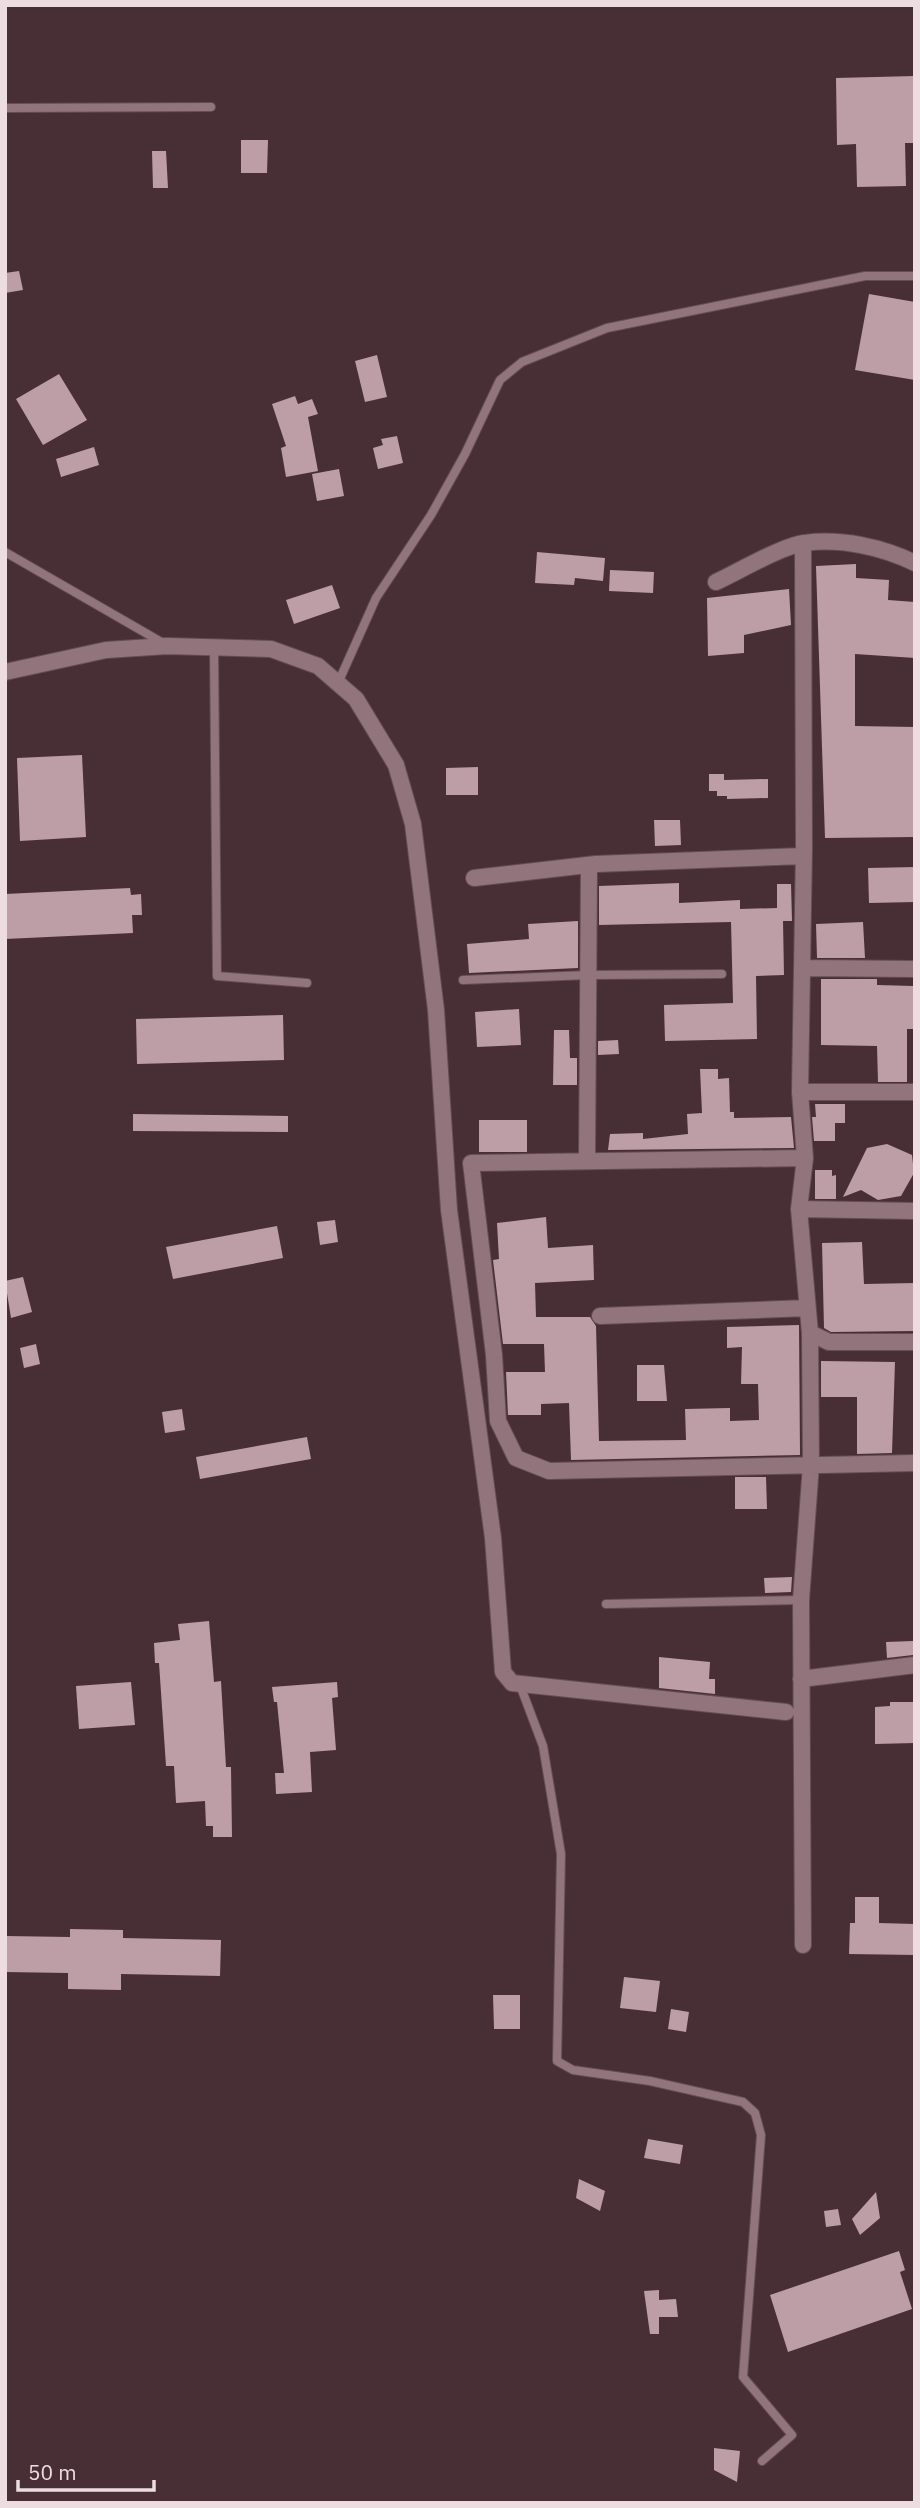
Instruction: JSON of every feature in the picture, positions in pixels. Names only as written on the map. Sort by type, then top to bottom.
[{"type":"street","points":[[716,582],[803,543],[850,543],[895,553],[915,563]]},
{"type":"street","points":[[803,543],[800,1092],[805,1158],[799,1209],[810,1334],[811,1465],[801,1600],[803,1945]]},
{"type":"street","points":[[5,672],[106,650],[167,646],[271,649],[318,666],[356,699],[396,765],[413,824],[436,1010],[449,1210],[493,1538],[503,1672],[512,1683],[786,1712]]},
{"type":"street","points":[[474,878],[589,865],[803,856]]},
{"type":"street","points":[[587,1161],[589,865]]},
{"type":"street","points":[[802,968],[915,969]]},
{"type":"street","points":[[800,1092],[915,1092]]},
{"type":"street","points":[[805,1158],[471,1163],[494,1355],[498,1421],[516,1458],[549,1471],[915,1463]]},
{"type":"street","points":[[799,1209],[915,1212]]},
{"type":"street","points":[[600,1316],[807,1308]]},
{"type":"street","points":[[810,1334],[829,1342],[915,1342]]},
{"type":"street","points":[[801,1679],[915,1665]]},
{"type":"lane","points":[[5,108],[211,107]]},
{"type":"lane","points":[[338,683],[376,598],[431,516],[465,454],[500,380],[522,362],[607,328],[865,275],[915,276]]},
{"type":"lane","points":[[5,552],[167,646]]},
{"type":"lane","points":[[214,647],[217,976],[307,983]]},
{"type":"lane","points":[[463,980],[588,975],[722,974]]},
{"type":"lane","points":[[606,1604],[801,1600]]},
{"type":"lane","points":[[520,1684],[543,1746],[561,1854],[557,2061],[573,2070],[650,2081],[743,2102],[755,2113],[761,2134],[743,2377],[792,2435],[762,2461]]},
{"type":"building","points":[[915,76],[915,143],[905,143],[906,186],[857,187],[856,144],[837,145],[836,78]]},
{"type":"building","points":[[241,140],[268,140],[267,173],[241,173]]},
{"type":"building","points":[[152,151],[166,151],[168,188],[153,188]]},
{"type":"building","points":[[19,271],[23,290],[5,293],[5,273]]},
{"type":"building","points":[[869,294],[915,302],[915,380],[855,370]]},
{"type":"building","points":[[377,355],[387,397],[365,402],[355,361]]},
{"type":"building","points":[[59,374],[87,420],[43,445],[16,399]]},
{"type":"building","points":[[295,396],[298,404],[312,399],[318,414],[308,417],[318,471],[286,477],[281,448],[286,446],[272,404]]},
{"type":"building","points":[[397,436],[403,463],[378,469],[373,448],[383,445],[381,439]]},
{"type":"building","points":[[94,447],[99,465],[61,477],[56,459]]},
{"type":"building","points":[[339,469],[344,496],[317,501],[312,474]]},
{"type":"building","points":[[537,552],[605,558],[603,581],[575,578],[574,585],[535,583]]},
{"type":"building","points":[[856,564],[856,578],[889,580],[888,600],[915,602],[915,658],[855,654],[855,726],[915,727],[915,837],[825,838],[816,566]]},
{"type":"building","points":[[610,570],[654,572],[653,593],[609,591]]},
{"type":"building","points":[[332,585],[340,608],[294,624],[286,600]]},
{"type":"building","points":[[789,589],[791,625],[744,635],[744,653],[708,656],[707,598]]},
{"type":"building","points":[[82,755],[86,837],[20,841],[17,758]]},
{"type":"building","points":[[478,767],[478,795],[446,795],[446,768]]},
{"type":"building","points":[[709,774],[724,774],[724,780],[768,779],[768,798],[727,799],[727,796],[717,796],[717,791],[709,791]]},
{"type":"building","points":[[654,820],[680,820],[681,845],[655,846]]},
{"type":"building","points":[[915,867],[915,902],[869,903],[868,868]]},
{"type":"building","points":[[679,883],[679,903],[740,900],[740,909],[777,908],[777,884],[791,884],[792,921],[783,921],[784,975],[756,976],[757,1039],[665,1041],[664,1005],[733,1003],[731,922],[599,925],[599,886]]},
{"type":"building","points":[[130,888],[131,895],[141,894],[142,915],[132,915],[133,933],[5,939],[5,894]]},
{"type":"building","points":[[578,921],[578,968],[469,973],[467,944],[529,939],[528,924]]},
{"type":"building","points":[[863,922],[865,958],[817,958],[816,924]]},
{"type":"building","points":[[821,979],[877,979],[877,985],[913,986],[913,1029],[907,1029],[907,1082],[878,1082],[877,1046],[821,1045]]},
{"type":"building","points":[[519,1009],[521,1045],[477,1047],[475,1012]]},
{"type":"building","points":[[283,1015],[284,1060],[137,1064],[136,1019]]},
{"type":"building","points":[[554,1030],[569,1030],[570,1058],[577,1058],[577,1085],[553,1085]]},
{"type":"building","points":[[618,1040],[619,1054],[598,1055],[598,1041]]},
{"type":"building","points":[[700,1069],[718,1069],[718,1079],[729,1078],[730,1112],[734,1112],[734,1118],[791,1117],[794,1148],[608,1150],[610,1134],[643,1133],[643,1139],[688,1134],[687,1114],[702,1113]]},
{"type":"building","points":[[815,1104],[845,1104],[845,1123],[835,1123],[835,1141],[814,1141],[812,1117],[816,1117]]},
{"type":"building","points":[[133,1114],[288,1116],[288,1132],[133,1131]]},
{"type":"building","points":[[479,1120],[527,1120],[527,1152],[479,1152]]},
{"type":"building","points":[[887,1144],[912,1155],[914,1173],[901,1196],[878,1200],[861,1190],[843,1197],[867,1148]]},
{"type":"building","points":[[815,1170],[832,1170],[832,1176],[836,1175],[836,1199],[815,1199]]},
{"type":"building","points":[[546,1217],[548,1248],[593,1245],[594,1280],[535,1283],[536,1317],[590,1317],[596,1326],[599,1441],[686,1440],[685,1409],[730,1408],[730,1421],[759,1420],[758,1384],[741,1384],[742,1347],[727,1348],[727,1327],[799,1325],[800,1455],[571,1460],[569,1403],[541,1404],[541,1415],[508,1415],[506,1372],[545,1372],[544,1344],[503,1344],[493,1260],[499,1259],[497,1223]]},
{"type":"building","points":[[335,1220],[338,1242],[320,1245],[317,1222]]},
{"type":"building","points":[[277,1226],[283,1258],[173,1279],[166,1247]]},
{"type":"building","points":[[862,1242],[864,1284],[915,1283],[915,1331],[831,1332],[824,1328],[822,1243]]},
{"type":"building","points":[[23,1277],[32,1312],[11,1318],[5,1281]]},
{"type":"building","points":[[36,1344],[40,1364],[24,1368],[20,1348]]},
{"type":"building","points":[[821,1361],[895,1362],[892,1453],[857,1454],[857,1397],[821,1397]]},
{"type":"building","points":[[637,1365],[664,1365],[667,1401],[637,1401]]},
{"type":"building","points":[[182,1409],[185,1430],[165,1433],[162,1412]]},
{"type":"building","points":[[307,1437],[311,1459],[200,1479],[196,1457]]},
{"type":"building","points":[[735,1477],[766,1477],[767,1509],[735,1509]]},
{"type":"building","points":[[792,1577],[791,1592],[765,1593],[764,1578]]},
{"type":"building","points":[[209,1621],[214,1682],[221,1681],[226,1767],[231,1767],[232,1837],[213,1837],[213,1826],[206,1826],[205,1801],[176,1803],[174,1766],[166,1766],[159,1663],[155,1663],[154,1643],[180,1640],[178,1624]]},
{"type":"building","points":[[913,1641],[913,1655],[887,1658],[886,1642]]},
{"type":"building","points":[[659,1657],[710,1662],[709,1679],[715,1679],[715,1694],[659,1688]]},
{"type":"building","points":[[131,1682],[135,1725],[79,1729],[76,1686]]},
{"type":"building","points":[[337,1682],[338,1697],[332,1698],[336,1750],[310,1752],[312,1792],[276,1794],[275,1773],[284,1773],[277,1702],[274,1702],[272,1687]]},
{"type":"building","points":[[890,1702],[915,1702],[915,1743],[875,1744],[875,1707],[890,1706]]},
{"type":"building","points":[[855,1897],[879,1897],[879,1923],[915,1924],[915,1955],[849,1954],[850,1923],[855,1923]]},
{"type":"building","points":[[70,1929],[123,1930],[123,1938],[221,1940],[220,1976],[121,1974],[121,1990],[68,1989],[68,1973],[5,1972],[5,1936],[70,1937]]},
{"type":"building","points":[[624,1977],[660,1981],[656,2012],[620,2008]]},
{"type":"building","points":[[493,1995],[520,1995],[520,2029],[494,2029]]},
{"type":"building","points":[[671,2009],[689,2012],[686,2032],[668,2029]]},
{"type":"building","points":[[648,2139],[683,2145],[680,2164],[644,2158]]},
{"type":"building","points":[[579,2179],[605,2191],[600,2211],[576,2198]]},
{"type":"building","points":[[876,2192],[880,2218],[860,2235],[852,2219]]},
{"type":"building","points":[[838,2209],[841,2225],[826,2227],[824,2211]]},
{"type":"building","points":[[899,2251],[905,2270],[900,2272],[912,2309],[788,2352],[770,2295]]},
{"type":"building","points":[[659,2290],[659,2300],[676,2299],[678,2317],[659,2317],[659,2334],[650,2334],[644,2291]]},
{"type":"building","points":[[714,2448],[740,2451],[737,2482],[714,2470]]}]
